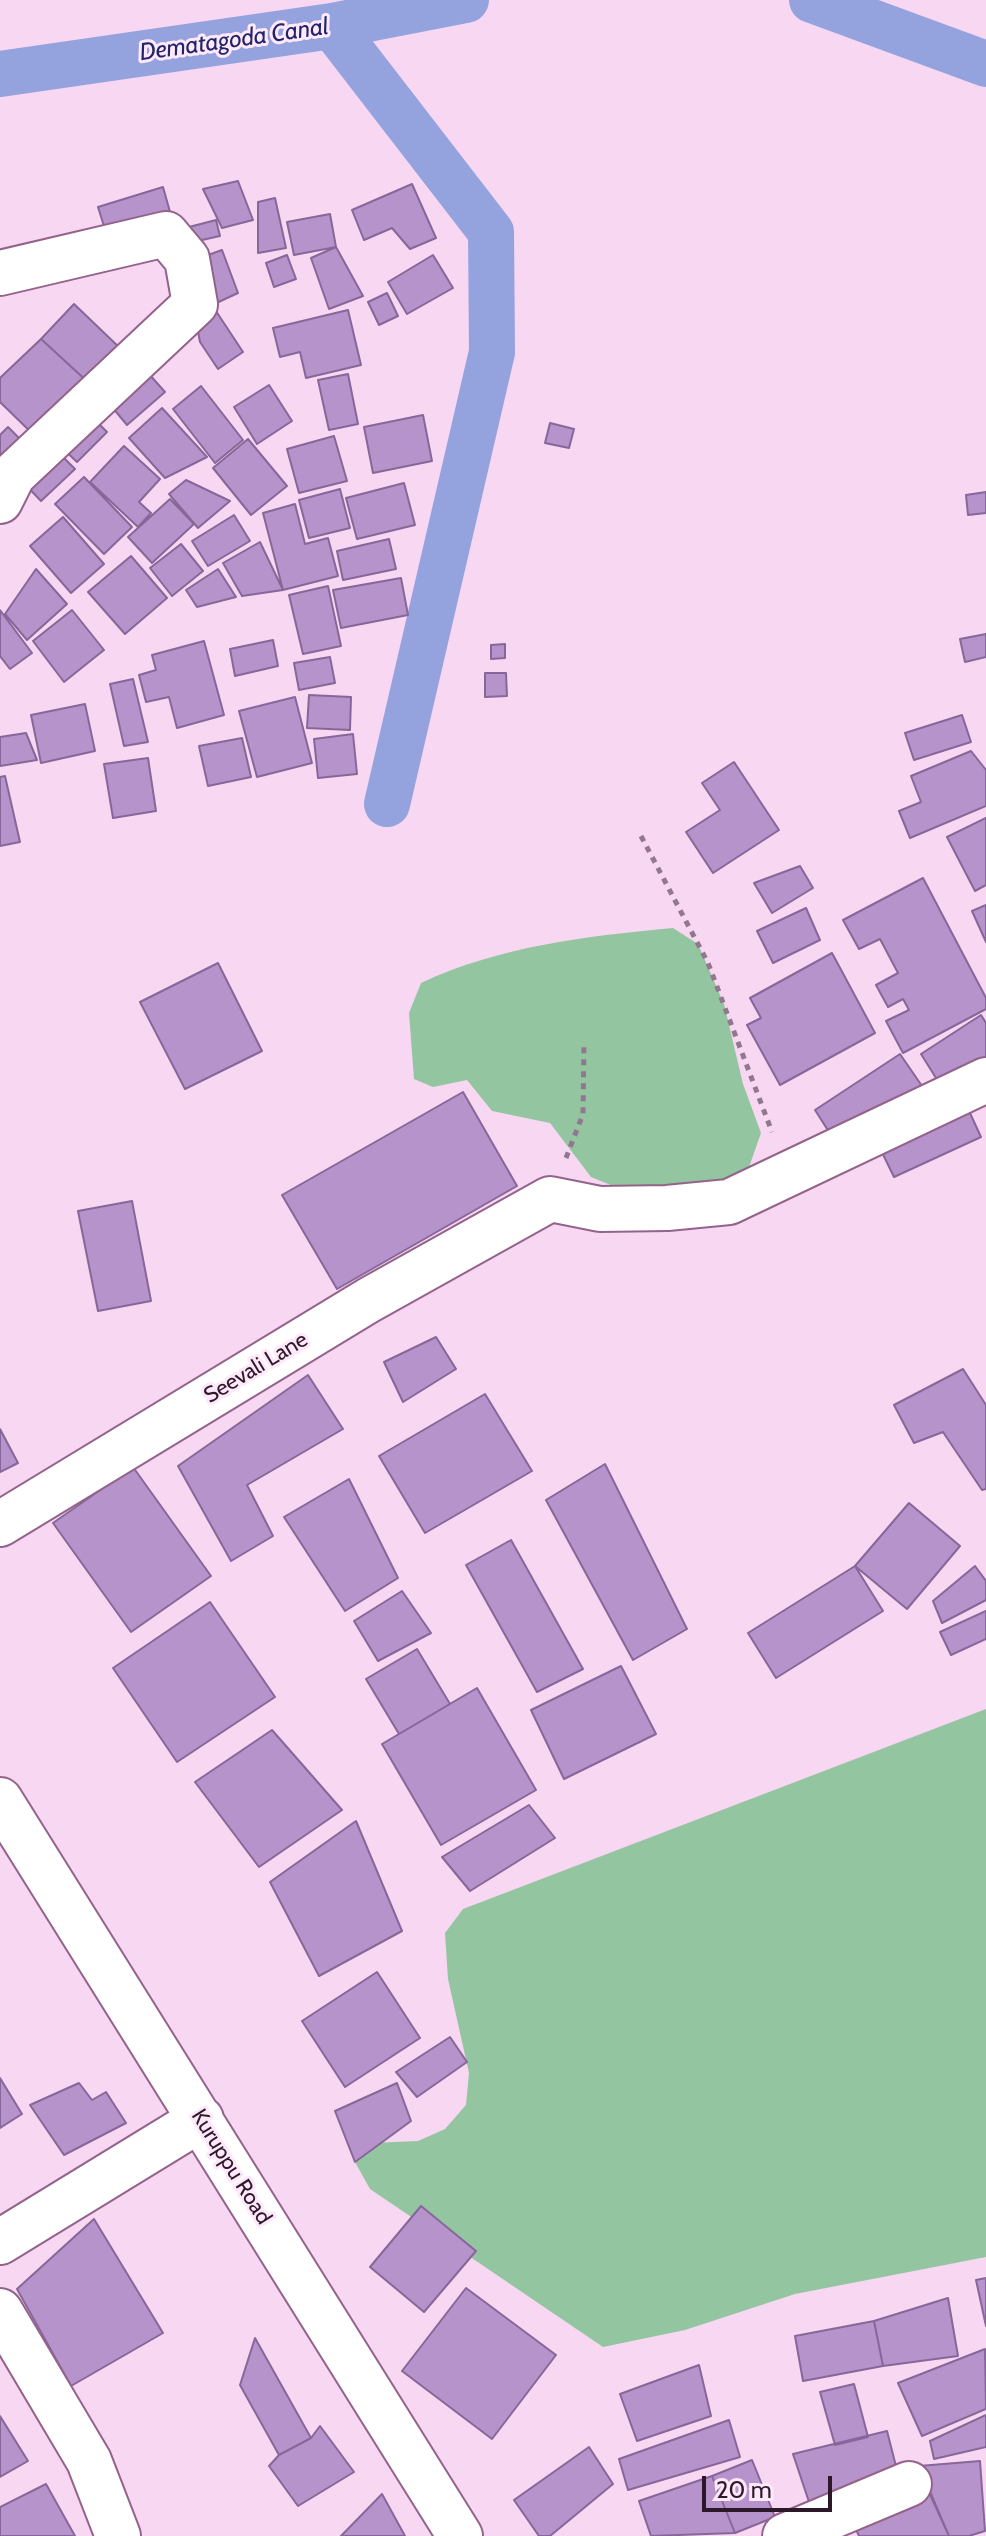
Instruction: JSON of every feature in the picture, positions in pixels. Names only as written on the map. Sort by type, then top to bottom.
[{"type":"street","points":[[0,273],[166,234],[187,259],[195,304],[13,475],[0,501]]},
{"type":"street","points":[[533,1208],[667,1208],[729,1202],[986,1080]]},
{"type":"street","name":"Seevali Lane","points":[[0,1524],[355,1308],[533,1208]]},
{"type":"street","name":"Kuruppu Road","points":[[0,1800],[460,2536]]},
{"type":"street","points":[[0,2242],[201,2119]]},
{"type":"street","points":[[0,2311],[89,2461],[118,2536]]},
{"type":"street","points":[[785,2536],[909,2484]]},
{"type":"path","points":[[641,836],[708,963],[784,1163],[768,1186]]},
{"type":"path","points":[[533,1208],[583,1114],[584,1042]]},
{"type":"green space","points":[[673,928],[698,944],[724,1004],[743,1084],[761,1133],[741,1190],[667,1208],[591,1177],[550,1123],[492,1111],[467,1080],[433,1087],[414,1079],[409,1013],[421,983],[451,970],[513,951],[576,939]]},
{"type":"green space","points":[[986,1709],[986,2257],[795,2294],[685,2330],[603,2347],[370,2189],[355,2162],[371,2143],[418,2141],[445,2129],[466,2105],[469,2073],[448,1979],[445,1933],[463,1909]]},
{"type":"building","points":[[238,181],[253,220],[222,228],[203,189]]},
{"type":"building","points":[[412,184],[436,238],[410,249],[392,228],[364,240],[352,210]]},
{"type":"building","points":[[163,187],[172,219],[108,239],[98,207]]},
{"type":"building","points":[[275,198],[286,248],[258,253],[258,202]]},
{"type":"building","points":[[330,214],[336,247],[294,255],[287,222]]},
{"type":"building","points":[[216,220],[220,236],[193,242],[189,227]]},
{"type":"building","points":[[336,247],[363,296],[329,309],[311,258]]},
{"type":"building","points":[[222,250],[238,293],[212,305],[197,259]]},
{"type":"building","points":[[287,255],[296,279],[274,287],[266,263]]},
{"type":"building","points":[[433,255],[453,288],[407,314],[388,282]]},
{"type":"building","points":[[387,293],[398,316],[379,325],[368,302]]},
{"type":"building","points":[[74,304],[122,350],[90,384],[41,339]]},
{"type":"building","points":[[212,305],[243,352],[218,369],[200,342],[195,316]]},
{"type":"building","points":[[348,310],[361,365],[306,378],[300,352],[280,357],[273,328]]},
{"type":"building","points":[[41,339],[90,384],[37,438],[0,402],[0,378]]},
{"type":"building","points":[[140,364],[165,392],[127,425],[102,395]]},
{"type":"building","points":[[348,374],[358,424],[329,430],[318,380]]},
{"type":"building","points":[[269,385],[292,421],[257,444],[234,407]]},
{"type":"building","points":[[201,386],[243,440],[215,463],[173,409]]},
{"type":"building","points":[[162,408],[207,457],[165,478],[129,438]]},
{"type":"building","points":[[88,413],[107,432],[77,462],[57,443]]},
{"type":"building","points":[[423,415],[432,461],[373,473],[364,427]]},
{"type":"building","points":[[550,423],[574,429],[569,448],[545,443]]},
{"type":"building","points":[[8,427],[26,445],[0,472],[0,435]]},
{"type":"building","points":[[334,436],[347,481],[299,493],[287,449]]},
{"type":"building","points":[[248,439],[287,486],[251,515],[213,468]]},
{"type":"building","points":[[124,446],[160,479],[139,502],[151,513],[138,527],[90,482]]},
{"type":"building","points":[[53,447],[75,469],[41,501],[20,479]]},
{"type":"building","points":[[84,477],[132,527],[104,554],[55,504]]},
{"type":"building","points":[[186,480],[230,501],[198,528],[169,494]]},
{"type":"building","points":[[404,483],[415,525],[357,539],[346,498]]},
{"type":"building","points":[[340,489],[350,528],[309,538],[299,500]]},
{"type":"building","points":[[986,492],[986,513],[968,515],[966,495]]},
{"type":"building","points":[[170,499],[194,524],[152,563],[128,537]]},
{"type":"building","points":[[295,504],[305,544],[328,538],[338,576],[283,590],[263,513]]},
{"type":"building","points":[[234,515],[250,541],[208,566],[192,541]]},
{"type":"building","points":[[63,517],[104,564],[71,593],[30,546]]},
{"type":"building","points":[[389,539],[396,569],[343,580],[337,551]]},
{"type":"building","points":[[260,542],[283,590],[242,596],[223,563]]},
{"type":"building","points":[[181,544],[203,571],[172,596],[150,568]]},
{"type":"building","points":[[131,556],[167,598],[125,634],[88,592]]},
{"type":"building","points":[[36,569],[67,604],[27,640],[5,614]]},
{"type":"building","points":[[218,569],[236,597],[197,607],[186,590]]},
{"type":"building","points":[[401,578],[408,615],[341,628],[333,590]]},
{"type":"building","points":[[328,586],[341,646],[303,654],[289,595]]},
{"type":"building","points":[[0,610],[32,653],[10,669],[0,656]]},
{"type":"building","points":[[72,610],[104,650],[64,682],[33,641]]},
{"type":"building","points":[[986,634],[986,657],[965,662],[960,639]]},
{"type":"building","points":[[273,640],[278,666],[235,676],[230,649]]},
{"type":"building","points":[[204,641],[224,715],[177,728],[169,697],[146,702],[139,675],[156,670],[152,655]]},
{"type":"building","points":[[505,644],[505,658],[491,659],[491,645]]},
{"type":"building","points":[[330,657],[335,683],[299,690],[294,663]]},
{"type":"building","points":[[485,673],[506,673],[507,696],[485,697]]},
{"type":"building","points":[[133,679],[148,742],[124,746],[110,684]]},
{"type":"building","points":[[309,695],[351,697],[350,730],[307,728]]},
{"type":"building","points":[[295,697],[312,763],[257,777],[239,711]]},
{"type":"building","points":[[85,704],[95,751],[41,763],[31,715]]},
{"type":"building","points":[[962,715],[971,742],[914,760],[905,733]]},
{"type":"building","points":[[26,733],[37,760],[0,766],[0,737]]},
{"type":"building","points":[[353,734],[357,774],[318,778],[314,739]]},
{"type":"building","points":[[242,738],[251,777],[208,786],[199,746]]},
{"type":"building","points":[[971,751],[986,770],[986,806],[910,838],[899,811],[921,802],[911,776]]},
{"type":"building","points":[[148,758],[156,811],[113,818],[104,764]]},
{"type":"building","points":[[734,762],[779,830],[713,873],[686,832],[720,810],[702,783]]},
{"type":"building","points":[[5,776],[20,842],[0,846],[0,777]]},
{"type":"building","points":[[986,818],[986,885],[975,891],[947,837]]},
{"type":"building","points":[[800,866],[813,888],[772,913],[754,883]]},
{"type":"building","points":[[923,878],[986,998],[986,1009],[903,1053],[886,1021],[909,1010],[903,999],[888,1007],[876,985],[898,973],[880,939],[859,949],[843,920]]},
{"type":"building","points":[[986,905],[986,942],[972,911]]},
{"type":"building","points":[[806,908],[820,940],[773,963],[757,931]]},
{"type":"building","points":[[832,953],[875,1033],[780,1085],[747,1025],[761,1018],[750,998]]},
{"type":"building","points":[[218,963],[262,1051],[185,1089],[140,1002]]},
{"type":"building","points":[[981,1015],[986,1023],[986,1057],[941,1086],[921,1054]]},
{"type":"building","points":[[900,1054],[922,1086],[829,1132],[815,1110]]},
{"type":"building","points":[[463,1092],[517,1186],[337,1289],[282,1195]]},
{"type":"building","points":[[964,1100],[981,1137],[894,1177],[876,1140]]},
{"type":"building","points":[[132,1201],[151,1301],[98,1311],[78,1211]]},
{"type":"building","points":[[436,1337],[456,1369],[403,1402],[384,1362]]},
{"type":"building","points":[[963,1369],[986,1405],[986,1489],[982,1490],[943,1432],[914,1443],[894,1405]]},
{"type":"building","points":[[308,1375],[343,1429],[247,1485],[273,1536],[231,1561],[178,1466]]},
{"type":"building","points":[[485,1394],[532,1471],[425,1533],[379,1456]]},
{"type":"building","points":[[0,1429],[18,1463],[0,1472]]},
{"type":"building","points":[[605,1464],[687,1629],[633,1660],[546,1500]]},
{"type":"building","points":[[133,1467],[211,1576],[131,1632],[53,1523]]},
{"type":"building","points":[[349,1479],[398,1578],[345,1611],[284,1517]]},
{"type":"building","points":[[909,1503],[960,1546],[907,1609],[855,1566]]},
{"type":"building","points":[[511,1540],[583,1669],[537,1692],[466,1565]]},
{"type":"building","points":[[855,1566],[883,1611],[776,1678],[748,1633]]},
{"type":"building","points":[[975,1566],[986,1581],[986,1600],[942,1623],[933,1601]]},
{"type":"building","points":[[402,1591],[431,1633],[378,1661],[354,1621]]},
{"type":"building","points":[[210,1602],[275,1697],[177,1762],[113,1668]]},
{"type":"building","points":[[986,1611],[986,1639],[951,1655],[940,1632]]},
{"type":"building","points":[[417,1649],[450,1704],[399,1734],[366,1679]]},
{"type":"building","points":[[621,1666],[656,1734],[564,1779],[531,1710]]},
{"type":"building","points":[[477,1688],[536,1790],[441,1845],[382,1744]]},
{"type":"building","points":[[272,1730],[342,1810],[259,1867],[195,1782]]},
{"type":"building","points":[[529,1805],[555,1838],[470,1891],[442,1857]]},
{"type":"building","points":[[356,1821],[402,1931],[319,1976],[270,1882]]},
{"type":"building","points":[[377,1972],[420,2038],[345,2087],[302,2021]]},
{"type":"building","points":[[450,2037],[467,2062],[417,2097],[396,2072]]},
{"type":"building","points":[[0,2078],[22,2114],[0,2128]]},
{"type":"building","points":[[79,2083],[92,2100],[106,2092],[126,2123],[64,2155],[30,2105]]},
{"type":"building","points":[[397,2083],[411,2121],[355,2162],[335,2111]]},
{"type":"building","points":[[421,2206],[476,2251],[424,2312],[370,2267]]},
{"type":"building","points":[[94,2219],[163,2333],[71,2386],[17,2289]]},
{"type":"building","points":[[986,2278],[986,2326],[976,2280]]},
{"type":"building","points":[[466,2288],[556,2355],[492,2439],[402,2371]]},
{"type":"building","points":[[948,2298],[958,2356],[883,2366],[874,2321]]},
{"type":"building","points":[[874,2321],[883,2366],[803,2381],[795,2336]]},
{"type":"building","points":[[255,2338],[311,2438],[279,2455],[240,2385]]},
{"type":"building","points":[[985,2349],[986,2409],[922,2436],[898,2383]]},
{"type":"building","points":[[699,2365],[711,2416],[637,2441],[620,2394]]},
{"type":"building","points":[[854,2384],[868,2437],[835,2445],[820,2392]]},
{"type":"building","points":[[986,2415],[986,2447],[934,2459],[930,2441]]},
{"type":"building","points":[[0,2416],[28,2461],[0,2477]]},
{"type":"building","points":[[729,2420],[740,2457],[628,2490],[619,2459]]},
{"type":"building","points":[[320,2426],[354,2472],[298,2506],[269,2466],[279,2455],[311,2438]]},
{"type":"building","points":[[887,2431],[899,2478],[812,2511],[793,2454]]},
{"type":"building","points":[[589,2447],[613,2484],[550,2536],[539,2536],[514,2500]]},
{"type":"building","points":[[752,2460],[775,2517],[735,2533],[712,2476]]},
{"type":"building","points":[[980,2461],[985,2531],[969,2536],[949,2536],[919,2466]]},
{"type":"building","points":[[712,2476],[735,2533],[651,2536],[639,2501]]},
{"type":"building","points":[[46,2484],[75,2536],[0,2536],[0,2507]]},
{"type":"building","points":[[927,2488],[949,2536],[859,2536],[852,2521]]},
{"type":"building","points":[[382,2494],[405,2536],[341,2536]]},
{"type":"waterway","name":"Dematagoda Canal","points":[[0,74],[332,26],[466,0]]},
{"type":"waterway","name":"Dematagoda Canal","points":[[812,0],[986,64]]},
{"type":"waterway","points":[[332,26],[491,232],[492,352],[387,804]]}]
